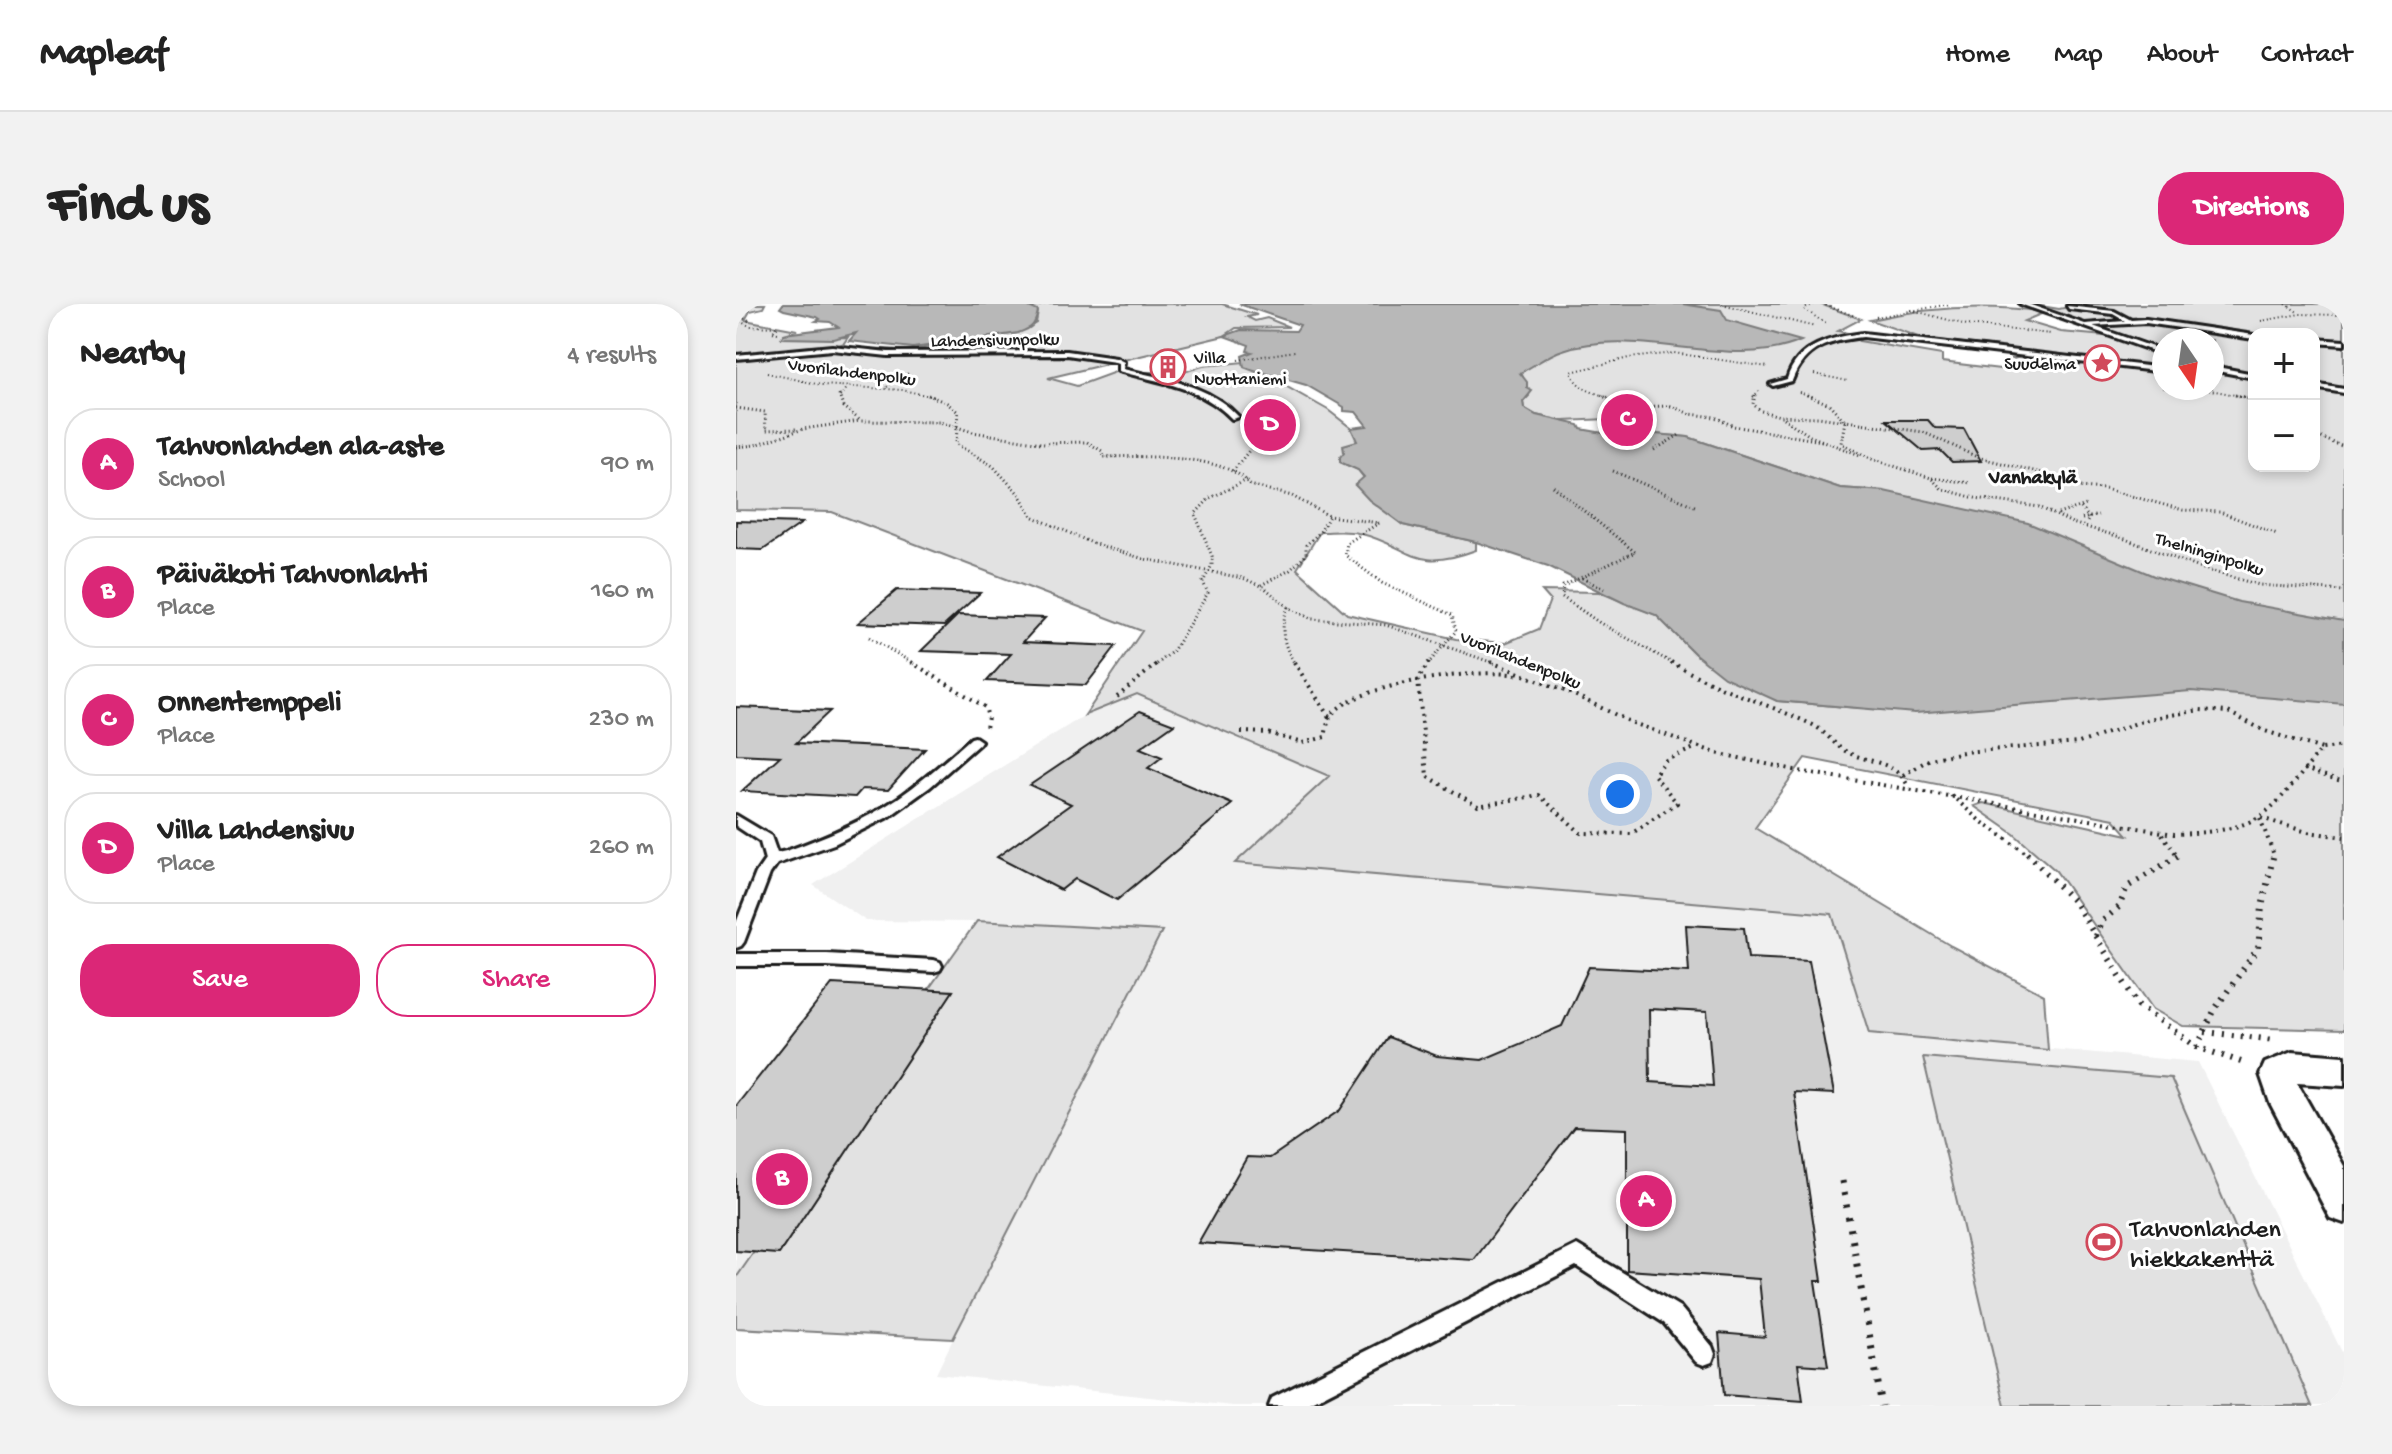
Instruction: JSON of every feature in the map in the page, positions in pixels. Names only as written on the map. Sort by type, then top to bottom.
[{"type":"street","points":[[2344,1071],[2292,1067],[2277,1074],[2283,1092],[2344,1204]]},
{"type":"lane","points":[[2023,304],[2152,349]]},
{"type":"lane","points":[[2069,307],[2114,313],[2128,320]]},
{"type":"lane","points":[[2087,325],[2128,320],[2248,336]]},
{"type":"lane","points":[[1773,384],[1790,380],[1791,370],[1815,347],[1829,340],[1863,335],[2152,369]]},
{"type":"lane","points":[[2320,341],[2344,343]]},
{"type":"lane","name":"Lahdensivunpolku","points":[[736,357],[832,348],[888,354],[1067,353],[1116,360],[1121,362],[1120,370],[1207,396],[1228,408],[1235,417]]},
{"type":"lane","points":[[2224,370],[2248,375]]},
{"type":"lane","points":[[2224,375],[2248,376]]},
{"type":"lane","points":[[2320,387],[2344,391]]},
{"type":"lane","points":[[736,942],[760,879],[772,860],[817,845],[893,806],[918,791],[975,741]]},
{"type":"lane","points":[[736,820],[766,839],[772,860]]},
{"type":"lane","points":[[736,960],[827,960],[934,966]]},
{"type":"lane","points":[[1280,1406],[1577,1255],[1672,1315],[1704,1354]]},
{"type":"path","points":[[1722,304],[1827,329]]},
{"type":"path","points":[[1814,304],[1804,309],[1838,330]]},
{"type":"path","points":[[1890,314],[1950,304]]},
{"type":"path","points":[[2286,304],[2300,314]]},
{"type":"path","points":[[1911,310],[1967,325],[2055,335]]},
{"type":"path","points":[[2258,324],[2262,320],[2300,314],[2342,315]]},
{"type":"path","points":[[736,318],[744,324],[778,327],[772,332],[784,334],[771,336]]},
{"type":"path","points":[[736,318],[750,320],[741,326],[754,329],[755,333]]},
{"type":"path","points":[[1238,360],[1295,351]]},
{"type":"path","points":[[1848,381],[1736,364],[1688,353],[1620,359],[1571,372],[1574,380],[1587,391],[1608,397],[1624,407],[1671,406],[1690,414],[1715,417],[1733,426],[1822,441],[1931,478],[1971,483]]},
{"type":"path","name":"Vuorilahdenpolku","points":[[754,368],[793,380],[846,388],[914,392],[949,403],[958,412],[956,444],[993,466],[1019,494],[1032,516],[1092,543],[1144,559],[1243,578],[1312,619],[1386,625],[1444,644],[1697,747],[1799,771],[2161,833],[2233,829],[2260,818],[2272,810],[2322,749]]},
{"type":"path","points":[[1784,383],[1812,399],[1829,404],[1845,421]]},
{"type":"path","points":[[1773,384],[1753,397],[1753,404],[1761,411],[1780,416],[1923,432],[1977,457],[2062,478],[2080,487],[2105,489],[2183,510],[2206,510],[2255,522],[2277,534]]},
{"type":"path","points":[[846,388],[839,395],[843,407],[861,421]]},
{"type":"path","points":[[2224,393],[2248,398]]},
{"type":"path","points":[[1623,419],[1615,414],[1624,407]]},
{"type":"path","points":[[736,408],[765,412],[766,430],[803,429],[861,421],[919,421],[958,425],[973,432],[1041,443],[1087,442],[1102,451],[1104,457],[1155,455],[1197,461],[1233,471],[1250,485],[1292,496],[1329,516],[1379,523],[1347,543],[1345,555],[1365,574],[1417,602],[1452,615],[1456,631],[1418,680],[1427,776],[1478,806],[1539,795],[1581,833],[1631,834],[1677,803],[1654,775],[1666,760],[1697,747]]},
{"type":"path","points":[[1780,416],[1822,441]]},
{"type":"path","points":[[1845,421],[1841,443],[1872,459]]},
{"type":"path","points":[[736,447],[755,445],[803,429]]},
{"type":"path","points":[[1654,450],[1681,434]]},
{"type":"path","points":[[1233,471],[1251,448],[1250,437]]},
{"type":"path","points":[[2320,437],[2344,447]]},
{"type":"path","points":[[1613,471],[1697,507]]},
{"type":"path","points":[[1931,478],[1942,489],[1964,496],[2039,507],[2057,514],[2086,505]]},
{"type":"path","points":[[1117,697],[1173,651],[1208,593],[1203,582],[1215,562],[1214,552],[1203,539],[1204,532],[1195,514],[1210,498],[1247,480]]},
{"type":"path","points":[[1553,486],[1635,552],[1563,586],[1562,597],[1600,623],[1702,681],[1817,727],[1846,752],[1886,764],[1903,775],[1909,789]]},
{"type":"path","points":[[2081,508],[2088,520]]},
{"type":"path","name":"Thelninginpolku","points":[[2057,514],[2072,523],[2259,585],[2344,591]]},
{"type":"path","points":[[2082,519],[2088,520],[2098,515]]},
{"type":"path","points":[[1260,586],[1290,570],[1306,555],[1306,545],[1320,532],[1329,516]]},
{"type":"path","points":[[1581,577],[1604,589]]},
{"type":"path","points":[[1288,607],[1280,621],[1287,657],[1306,679],[1329,717]]},
{"type":"path","points":[[869,637],[985,707],[987,725],[975,741]]},
{"type":"path","points":[[1241,732],[1271,734],[1290,744],[1311,744],[1325,737],[1329,717],[1339,707],[1430,676],[1482,671],[1530,677]]},
{"type":"path","points":[[1903,775],[1930,759],[1952,754],[2079,743],[2148,719],[2200,710],[2228,712],[2265,731],[2322,749],[2344,746]]},
{"type":"path","points":[[2304,769],[2344,782]]},
{"type":"path","points":[[1951,795],[1979,820],[2022,848],[2051,875],[2075,903],[2138,1005],[2197,1047],[2277,1074]]},
{"type":"path","points":[[2260,818],[2307,832],[2344,837]]},
{"type":"path","points":[[2197,1047],[2215,1009],[2258,948],[2262,907],[2274,853],[2260,818]]},
{"type":"path","points":[[2096,936],[2101,922],[2119,907],[2120,894],[2131,881],[2165,869],[2178,856],[2161,833]]},
{"type":"path","points":[[1842,1181],[1882,1406]]},
{"type":"shaded area","points":[[736,304],[765,304],[763,308],[750,311],[745,320],[797,330],[784,334],[782,338],[848,337],[844,343],[832,348],[905,351],[1018,333],[1036,323],[1038,312],[1031,308],[1045,304],[1222,304],[1257,315],[1247,317],[1255,321],[1267,318],[1289,327],[1236,328],[1224,336],[1048,378],[1077,386],[1115,372],[1184,372],[1203,366],[1244,362],[1244,367],[1271,378],[1328,410],[1351,428],[1358,441],[1344,452],[1340,462],[1358,470],[1364,478],[1355,485],[1403,525],[1476,542],[1476,550],[1455,557],[1425,559],[1358,533],[1320,532],[1297,569],[1347,614],[1456,639],[1505,643],[1539,629],[1550,600],[1542,591],[1599,592],[1656,615],[1695,654],[1777,701],[1858,708],[1991,658],[1884,491],[1840,488],[1688,437],[1644,433],[1643,425],[1631,418],[1563,421],[1536,415],[1524,408],[1523,402],[1529,396],[1517,359],[1676,304],[1820,304],[1861,319],[1838,331],[1862,336],[1859,341],[1942,355],[1942,362],[2000,369],[2011,359],[2029,356],[2117,367],[2116,361],[1921,338],[1870,320],[1958,308],[2002,308],[2046,312],[2024,321],[2061,332],[2127,338],[2029,304],[2059,309],[2074,306],[2068,304],[2344,304],[2344,1030],[2183,1026],[2153,1009],[2056,871],[2014,834],[1974,806],[1983,803],[2128,835],[2114,819],[1805,758],[1755,828],[1951,946],[2044,995],[2048,1050],[1869,1033],[1832,914],[1235,863],[1329,776],[1137,694],[1085,715],[1142,631],[832,512],[736,510]]},
{"type":"shaded area","points":[[783,304],[1045,304],[1031,308],[1038,311],[1034,323],[1018,333],[913,348],[849,341],[856,333],[833,339],[781,338],[784,334],[838,327],[830,322],[816,321],[820,319],[817,317],[784,310],[780,308]]},
{"type":"shaded area","points":[[1239,304],[1682,304],[1721,310],[1727,320],[1801,341],[1774,349],[1745,352],[1623,342],[1563,350],[1520,373],[1527,382],[1527,388],[1532,391],[1523,402],[1524,408],[1536,415],[1579,425],[1581,429],[1620,436],[1644,433],[1688,437],[1840,488],[1884,491],[2028,523],[2154,576],[2239,602],[2344,621],[2344,704],[2191,691],[1915,713],[1777,701],[1724,677],[1695,654],[1656,615],[1548,566],[1476,542],[1403,525],[1369,500],[1355,485],[1364,477],[1358,470],[1340,462],[1343,445],[1357,441],[1351,428],[1367,426],[1356,412],[1344,411],[1344,407],[1306,385],[1244,367],[1242,356],[1252,352],[1247,351],[1249,345],[1224,336],[1241,330],[1296,331],[1300,325]]},
{"type":"shaded area","points":[[1137,694],[1330,776],[1237,863],[1832,914],[1869,1033],[2198,1062],[2344,1356],[2344,1406],[1233,1406],[936,1374],[953,1339],[736,1328],[736,1106],[928,990],[976,922],[866,921],[813,885],[1085,715]]},
{"type":"shaded area","points":[[977,921],[1162,931],[953,1339],[736,1328],[736,1278],[754,1252],[779,1254],[952,992],[928,990]]},
{"type":"shaded area","name":"Tahvonlahden hiekkakenttä","points":[[1923,1057],[2171,1078],[2312,1406],[2005,1406]]},
{"type":"building","points":[[1886,420],[1928,420],[1935,428],[1964,429],[1981,461],[1952,462],[1940,450],[1923,451]]},
{"type":"building","points":[[736,521],[802,523],[763,550],[736,549]]},
{"type":"building","points":[[897,590],[980,593],[944,626],[858,623]]},
{"type":"building","points":[[958,615],[1045,618],[1023,642],[1116,646],[1086,685],[987,681],[1011,654],[921,651]]},
{"type":"building","points":[[736,707],[830,711],[796,743],[925,749],[888,790],[862,789],[855,797],[742,791],[780,756],[736,754]]},
{"type":"building","points":[[1140,711],[1174,724],[1140,748],[1162,757],[1148,768],[1232,804],[1117,900],[1075,879],[1061,890],[997,857],[1071,804],[1030,785]]},
{"type":"building","points":[[1686,925],[1744,928],[1748,958],[1809,961],[1834,1094],[1794,1092],[1822,1281],[1815,1281],[1828,1366],[1798,1364],[1803,1401],[1724,1395],[1719,1333],[1765,1337],[1759,1279],[1627,1270],[1627,1129],[1574,1127],[1474,1260],[1198,1243],[1247,1157],[1270,1158],[1340,1110],[1388,1037],[1437,1056],[1482,1060],[1562,1026],[1589,967],[1689,972]],"holes":[[[1649,1009],[1707,1012],[1713,1086],[1650,1082]]]},
{"type":"building","points":[[832,984],[953,991],[779,1254],[736,1251],[736,1106]]},
{"type":"place","name":"Suudelma","points":[[2102,363]]},
{"type":"place","name":"Villa Nuottaniemi","points":[[1168,367]]},
{"type":"place","name":"Onnentemppeli","points":[[1627,420]]},
{"type":"place","name":"Villa Lahdensivu","points":[[1270,425]]},
{"type":"place","name":"Päiväkoti Tahvonlahti","points":[[782,1179]]},
{"type":"place","name":"Tahvonlahden ala-aste","points":[[1646,1201]]},
{"type":"place","name":"Tahvonlahden hiekkakenttä","points":[[2104,1242]]},
{"type":"district","name":"Vanhakylä","points":[[2033,476]]}]
